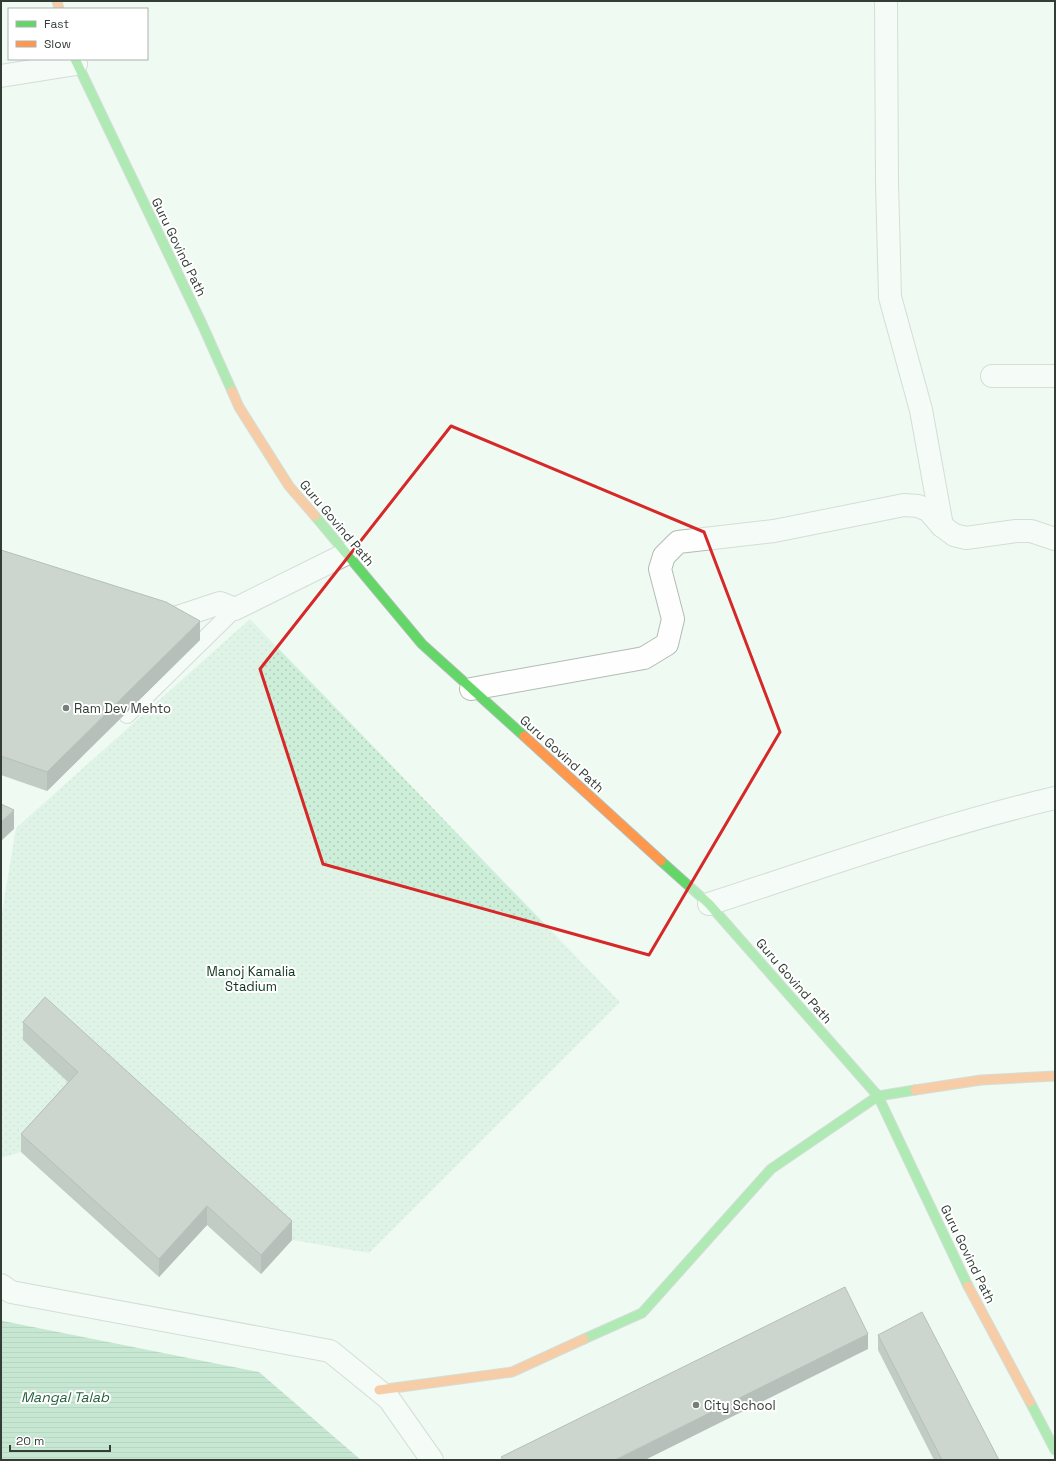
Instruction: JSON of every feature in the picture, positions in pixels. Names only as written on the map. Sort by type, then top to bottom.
[{"type":"street","points":[[886,1],[887,175],[890,297],[921,410],[942,526]]},
{"type":"street","points":[[1,76],[76,62]]},
{"type":"street","name":"Guru Govind Path","points":[[76,62],[239,407],[289,486],[422,644],[708,904],[878,1096],[960,1269],[1055,1450]]},
{"type":"street","points":[[992,376],[1055,376]]},
{"type":"street","points":[[471,689],[644,658],[667,644],[673,619],[660,569],[664,556],[678,542],[774,531],[904,506],[918,506],[928,510],[942,526],[954,535],[966,538],[1016,531],[1031,531],[1055,539]]},
{"type":"street","points":[[144,613],[166,621],[220,603],[235,609],[346,554]]},
{"type":"street","points":[[708,904],[915,837],[1018,807],[1055,798]]},
{"type":"street","points":[[379,1390],[512,1372],[642,1313],[771,1169],[878,1096],[981,1080],[1055,1076]]},
{"type":"street","points":[[1,1285],[11,1292],[330,1350],[389,1399],[432,1460]]},
{"type":"lane","points":[[127,716],[235,609]]},
{"type":"highlighted area","points":[[451,426],[704,532],[780,732],[649,955],[323,864],[260,669]]},
{"type":"green space","name":"Manoj Kamalia Stadium","points":[[250,619],[620,1002],[369,1253],[292,1240],[261,1274],[207,1225],[159,1277],[21,1152],[1,1158],[1,918],[16,828]]},
{"type":"water","name":"Mangal Talab","points":[[1,1319],[3,1321],[259,1372],[361,1460],[1,1460]]},
{"type":"building","name":"Ram Dev Mehto","points":[[1,550],[166,602],[200,621],[47,772],[1,756]]},
{"type":"building","points":[[1,804],[14,810],[1,822]]},
{"type":"building","points":[[45,997],[292,1221],[261,1255],[207,1206],[159,1259],[21,1134],[78,1072],[23,1022]]},
{"type":"building","name":"City School","points":[[845,1287],[868,1334],[615,1460],[503,1460],[501,1457]]},
{"type":"building","points":[[922,1312],[999,1460],[942,1460],[878,1335]]},
{"type":"traffic: fast","points":[[75,60],[202,324],[232,391]]},
{"type":"traffic: fast","points":[[315,516],[422,644],[524,736]]},
{"type":"traffic: fast","points":[[661,861],[709,904],[878,1096],[968,1286]]},
{"type":"traffic: fast","points":[[584,1339],[642,1313],[771,1169],[878,1096],[915,1090]]},
{"type":"traffic: fast","points":[[1030,1402],[1055,1450]]},
{"type":"traffic: slow","points":[[57,1],[59,8]]},
{"type":"traffic: slow","points":[[232,391],[239,407],[289,486],[315,516]]},
{"type":"traffic: slow","points":[[524,736],[661,861]]},
{"type":"traffic: slow","points":[[915,1090],[981,1080],[1055,1076]]},
{"type":"traffic: slow","points":[[968,1286],[1030,1402]]},
{"type":"traffic: slow","points":[[379,1390],[512,1372],[584,1339]]},
{"type":"place","name":"Ram Dev Mehto","points":[[66,708]]},
{"type":"place","name":"City School","points":[[696,1405]]}]
